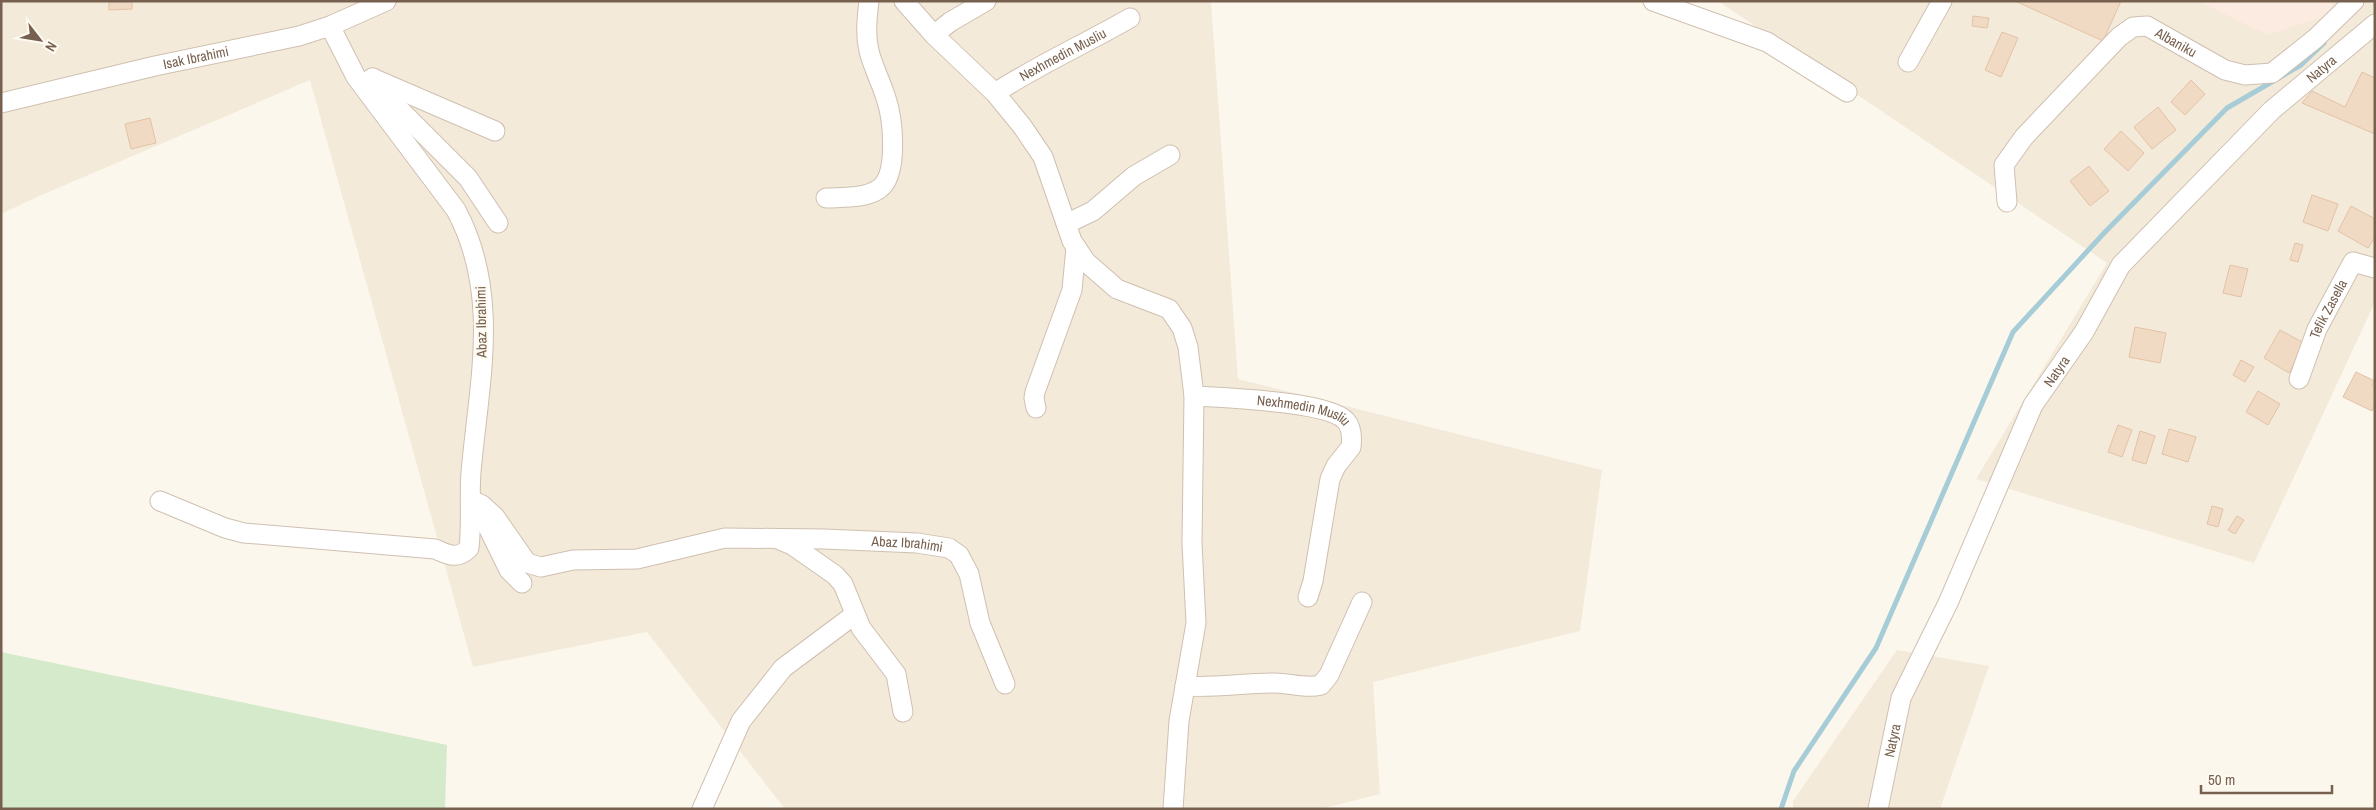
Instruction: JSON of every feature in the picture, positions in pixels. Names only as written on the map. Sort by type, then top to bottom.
[{"type":"street","name":"Isak Ibrahimi","points":[[1,103],[156,66],[299,36],[330,26],[386,1]]},
{"type":"street","points":[[826,198],[861,196],[873,193],[886,181],[890,172],[892,123],[887,100],[870,52],[866,33],[869,1]]},
{"type":"street","points":[[904,1],[934,35],[995,93],[1022,126],[1043,157],[1066,224],[1076,247],[1086,262],[1117,289],[1169,309],[1182,328],[1188,347],[1194,396],[1192,543],[1196,623],[1179,721],[1173,809]]},
{"type":"street","points":[[934,35],[950,22],[986,1]]},
{"type":"street","points":[[1652,1],[1767,42],[1847,92]]},
{"type":"street","points":[[1908,62],[1942,1]]},
{"type":"street","name":"Albaniku","points":[[2007,202],[2004,165],[2024,137],[2120,37],[2133,27],[2147,26],[2225,70],[2245,76],[2272,73],[2316,38],[2354,1]]},
{"type":"street","name":"Nexhmedin Musliu","points":[[995,93],[1051,58],[1084,44],[1130,18]]},
{"type":"street","name":"Natyra","points":[[1878,809],[1901,698],[1948,603],[2033,405],[2084,332],[2121,265],[2272,110],[2375,24]]},
{"type":"street","name":"Abaz Ibrahimi","points":[[160,501],[225,528],[244,533],[435,549],[450,556],[457,556],[469,548],[471,473],[483,354],[483,290],[479,270],[467,232],[456,210],[372,99],[349,63],[330,26]]},
{"type":"street","points":[[349,63],[373,78],[495,132]]},
{"type":"street","points":[[373,78],[389,99],[468,178],[498,224]]},
{"type":"street","points":[[1066,224],[1093,211],[1128,180],[1170,155]]},
{"type":"street","points":[[1036,408],[1035,392],[1072,290],[1076,247]]},
{"type":"street","name":"Tefik Zasella","points":[[2298,378],[2317,329],[2353,262],[2375,268]]},
{"type":"street","name":"Nexhmedin Musliu","points":[[1194,396],[1277,403],[1324,410],[1338,415],[1346,422],[1350,430],[1351,447],[1336,466],[1330,479],[1314,581],[1308,597]]},
{"type":"street","name":"Abaz Ibrahimi","points":[[470,500],[482,505],[495,517],[527,563],[541,567],[573,560],[637,559],[725,538],[916,542],[949,548],[964,562],[969,574],[980,623],[1005,684]]},
{"type":"street","points":[[470,500],[486,521],[509,570],[522,583]]},
{"type":"street","name":"Abaz Ibrahimi","points":[[774,538],[792,545],[835,575],[842,584],[854,615],[896,674],[903,712]]},
{"type":"street","points":[[1185,686],[1208,688],[1277,683],[1314,687],[1321,685],[1329,675],[1362,602]]},
{"type":"street","points":[[702,809],[740,721],[783,668],[854,615]]},
{"type":"shaded area","points":[[1,1],[1211,1],[1238,379],[1602,470],[1580,631],[1373,682],[1380,794],[1321,809],[785,809],[647,632],[473,667],[310,80],[1,214]]},
{"type":"shaded area","points":[[1718,1],[2375,1],[2375,302],[2254,563],[1976,479],[2107,263]]},
{"type":"shaded area","points":[[2198,1],[2334,1],[2328,15],[2268,35]]},
{"type":"shaded area","points":[[1897,650],[1989,666],[1940,809],[1793,809],[1793,801]]},
{"type":"green space","points":[[1,652],[447,745],[445,809],[1,809]]},
{"type":"building","points":[[109,1],[132,1],[132,9],[109,10]]},
{"type":"building","points":[[2015,1],[2121,1],[2103,41]]},
{"type":"building","points":[[1973,16],[1989,18],[1987,28],[1972,26]]},
{"type":"building","points":[[2002,32],[2018,38],[2001,77],[1985,70]]},
{"type":"building","points":[[2362,72],[2375,78],[2375,134],[2302,103],[2312,91],[2345,107]]},
{"type":"building","points":[[2191,80],[2205,94],[2185,115],[2171,102]]},
{"type":"building","points":[[2158,107],[2176,130],[2152,149],[2134,127]]},
{"type":"building","points":[[150,118],[156,143],[131,149],[125,124]]},
{"type":"building","points":[[2121,131],[2144,153],[2128,171],[2104,149]]},
{"type":"building","points":[[2089,166],[2109,191],[2090,206],[2070,181]]},
{"type":"building","points":[[2312,195],[2338,204],[2328,231],[2303,222]]},
{"type":"building","points":[[2351,206],[2375,219],[2375,237],[2368,248],[2338,231]]},
{"type":"building","points":[[2295,243],[2303,245],[2298,262],[2290,260]]},
{"type":"building","points":[[2230,265],[2248,269],[2241,297],[2223,293]]},
{"type":"building","points":[[2135,327],[2166,333],[2160,363],[2129,357]]},
{"type":"building","points":[[2280,330],[2306,344],[2289,373],[2264,358]]},
{"type":"building","points":[[2241,360],[2254,367],[2245,382],[2233,375]]},
{"type":"building","points":[[2356,372],[2375,381],[2372,385],[2375,386],[2375,404],[2372,411],[2343,397]]},
{"type":"building","points":[[2258,391],[2280,404],[2268,425],[2246,412]]},
{"type":"building","points":[[2118,425],[2132,430],[2122,457],[2108,452]]},
{"type":"building","points":[[2169,429],[2196,437],[2188,462],[2162,454]]},
{"type":"building","points":[[2140,431],[2155,436],[2146,464],[2132,460]]},
{"type":"building","points":[[2212,506],[2223,509],[2218,527],[2207,524]]},
{"type":"building","points":[[2237,516],[2244,520],[2235,534],[2228,530]]},
{"type":"waterway","points":[[1781,809],[1794,771],[1876,648],[2013,332],[2105,232],[2227,108],[2301,65],[2324,43]]}]
